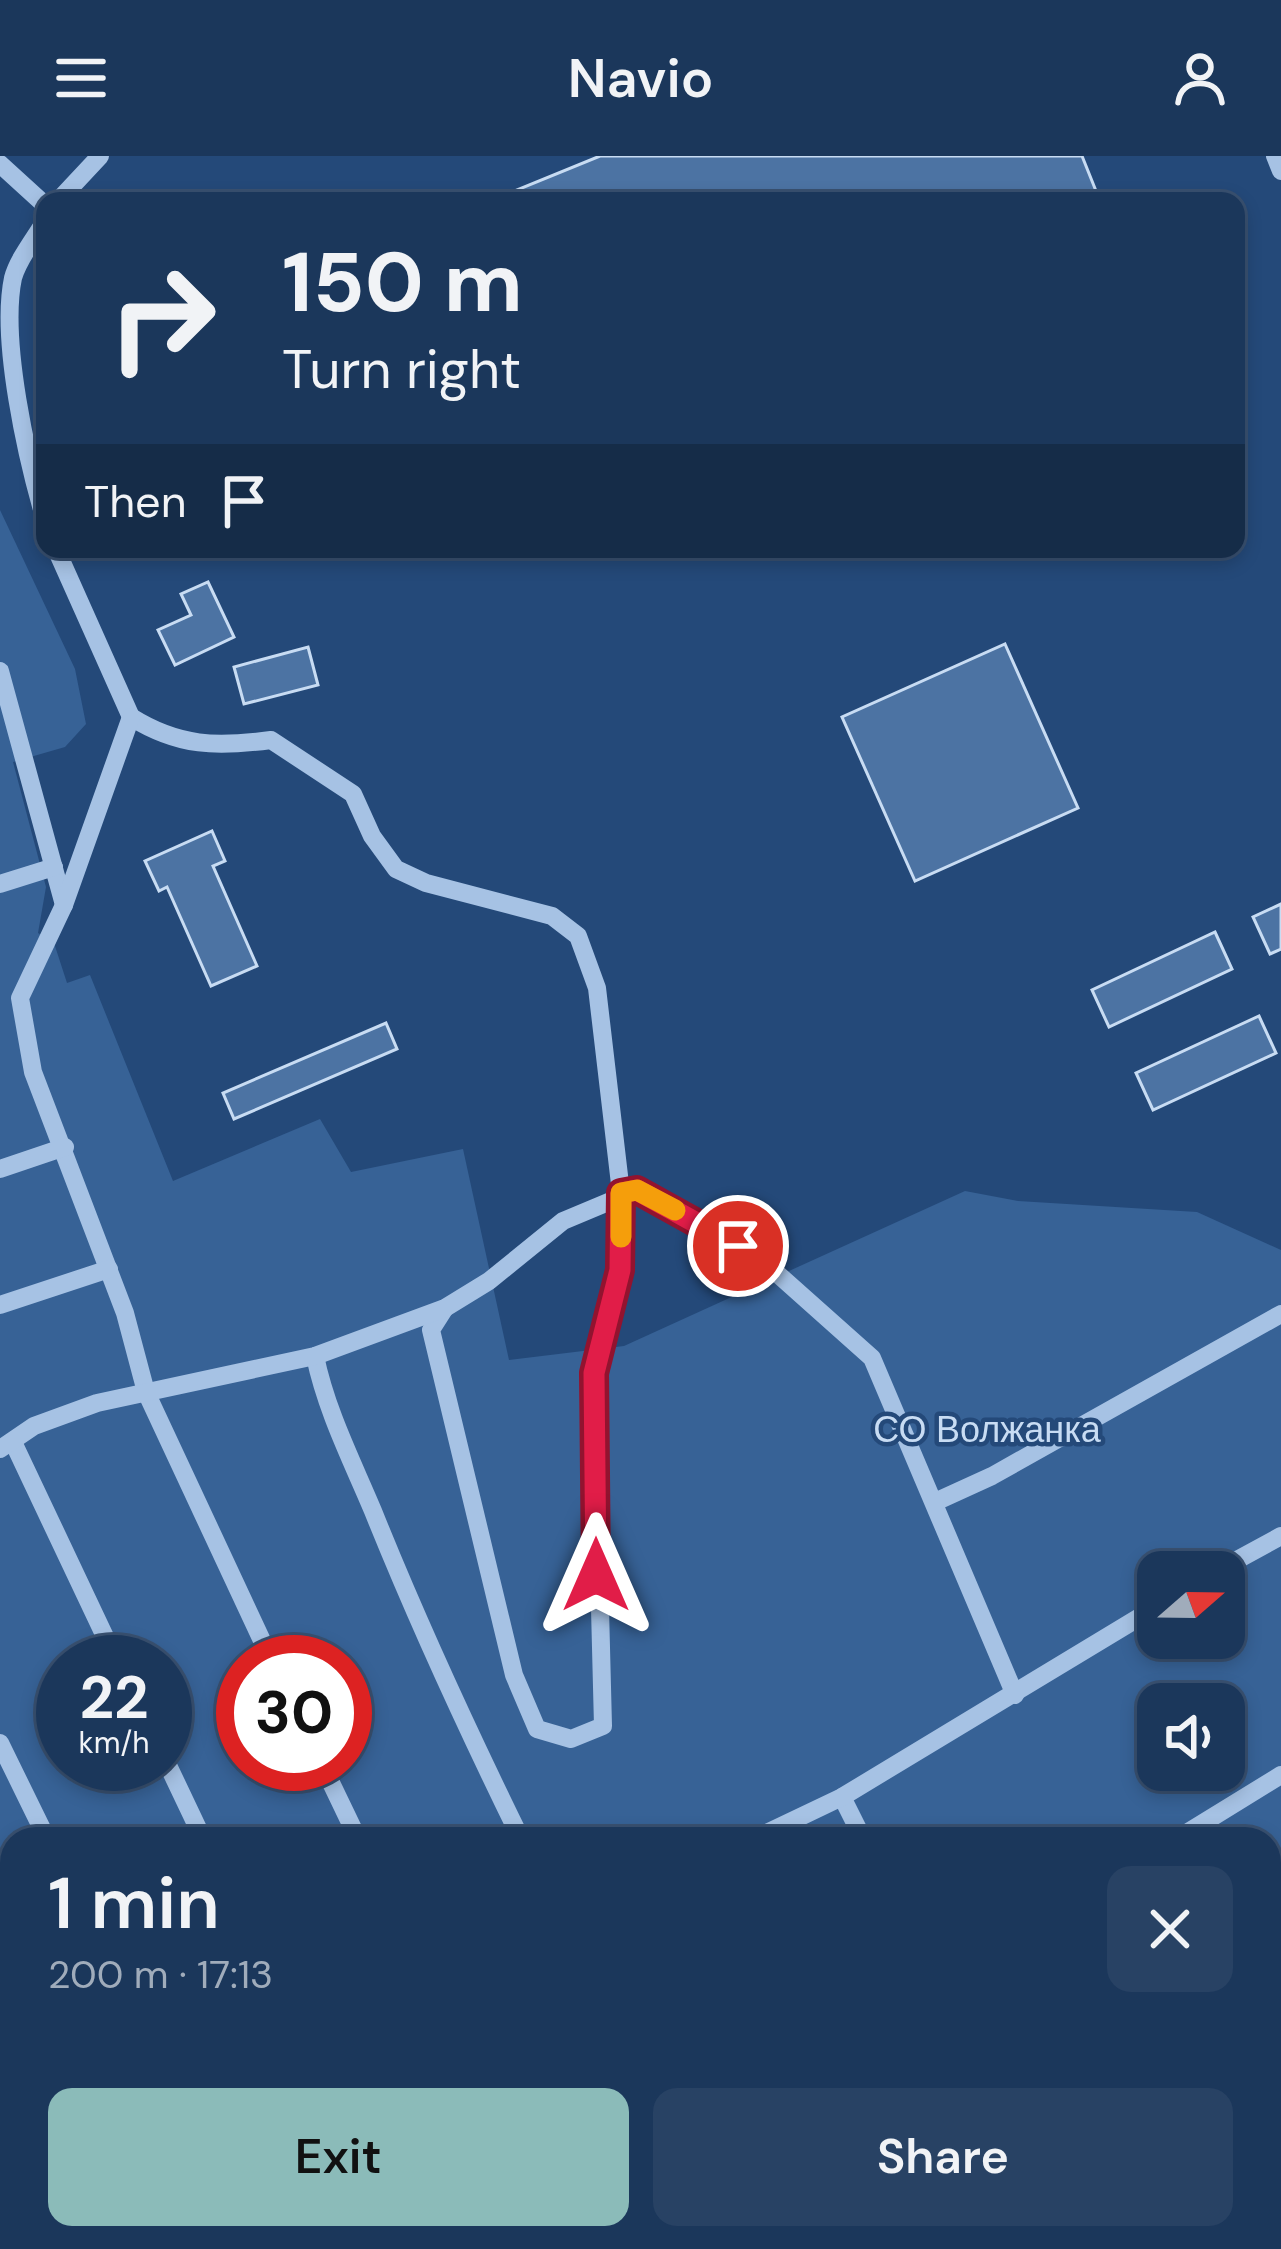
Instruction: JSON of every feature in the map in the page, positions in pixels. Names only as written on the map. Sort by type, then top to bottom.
[{"type":"street","points":[[66,192],[100,156]]},
{"type":"street","points":[[1275,156],[1281,171]]},
{"type":"street","points":[[0,164],[36,197]]},
{"type":"street","points":[[36,233],[9,270],[12,368],[20,433],[36,489]]},
{"type":"street","points":[[60,558],[131,717],[183,743],[214,747],[271,740],[353,794],[372,836],[396,869],[426,883],[552,916],[578,936],[597,988],[621,1193],[620,1270],[594,1373],[603,1726],[571,1738],[537,1729],[514,1675],[431,1330],[445,1308]]},
{"type":"street","points":[[0,671],[8,729],[64,905]]},
{"type":"street","points":[[131,717],[64,905],[20,998],[33,1072],[109,1269],[146,1391],[259,1635]]},
{"type":"street","points":[[0,884],[54,867]]},
{"type":"street","points":[[0,1022],[23,1015]]},
{"type":"street","points":[[0,1169],[65,1147]]},
{"type":"street","points":[[103,1635],[7,1445],[34,1426],[146,1391],[315,1356],[445,1308],[489,1281],[563,1220],[637,1190],[762,1260],[872,1358],[1015,1696]]},
{"type":"street","points":[[0,1305],[109,1269]]},
{"type":"street","points":[[935,1502],[992,1476],[1281,1314]]},
{"type":"street","points":[[315,1356],[322,1388],[400,1576],[515,1827]]},
{"type":"street","points":[[1245,1556],[1281,1536]]},
{"type":"street","points":[[779,1827],[842,1797],[1137,1619]]},
{"type":"street","points":[[0,1743],[41,1827]]},
{"type":"street","points":[[1196,1827],[1281,1775]]},
{"type":"street","points":[[180,1791],[197,1827]]},
{"type":"street","points":[[335,1791],[352,1827]]},
{"type":"street","points":[[842,1797],[857,1827]]},
{"type":"green space","name":"СО Волжанка","points":[[0,510],[75,669],[86,724],[65,747],[13,762],[46,887],[38,933],[54,943],[67,983],[90,975],[173,1181],[320,1119],[351,1172],[463,1149],[509,1360],[624,1346],[965,1191],[1018,1201],[1197,1212],[1281,1250],[1281,1827],[0,1827]]},
{"type":"building","points":[[600,156],[1082,156],[1096,192],[512,192]]},
{"type":"building","points":[[208,582],[234,637],[175,665],[158,630],[191,615],[181,594]]},
{"type":"building","points":[[1005,644],[1078,808],[915,881],[842,717]]},
{"type":"building","points":[[308,647],[318,685],[244,704],[234,667]]},
{"type":"building","points":[[212,831],[225,861],[213,866],[257,966],[211,986],[167,887],[159,891],[145,861]]},
{"type":"building","points":[[1281,904],[1281,949],[1270,954],[1253,917]]},
{"type":"building","points":[[1215,932],[1232,969],[1109,1027],[1092,990]]},
{"type":"building","points":[[1259,1016],[1276,1053],[1153,1110],[1136,1073]]},
{"type":"building","points":[[386,1023],[397,1049],[234,1119],[223,1093]]},
{"type":"slow traffic","points":[[621,1237],[621,1193],[637,1190],[675,1210]]},
{"type":"route","points":[[596,1575],[594,1373],[620,1270],[621,1193],[637,1190],[738,1246]]}]
